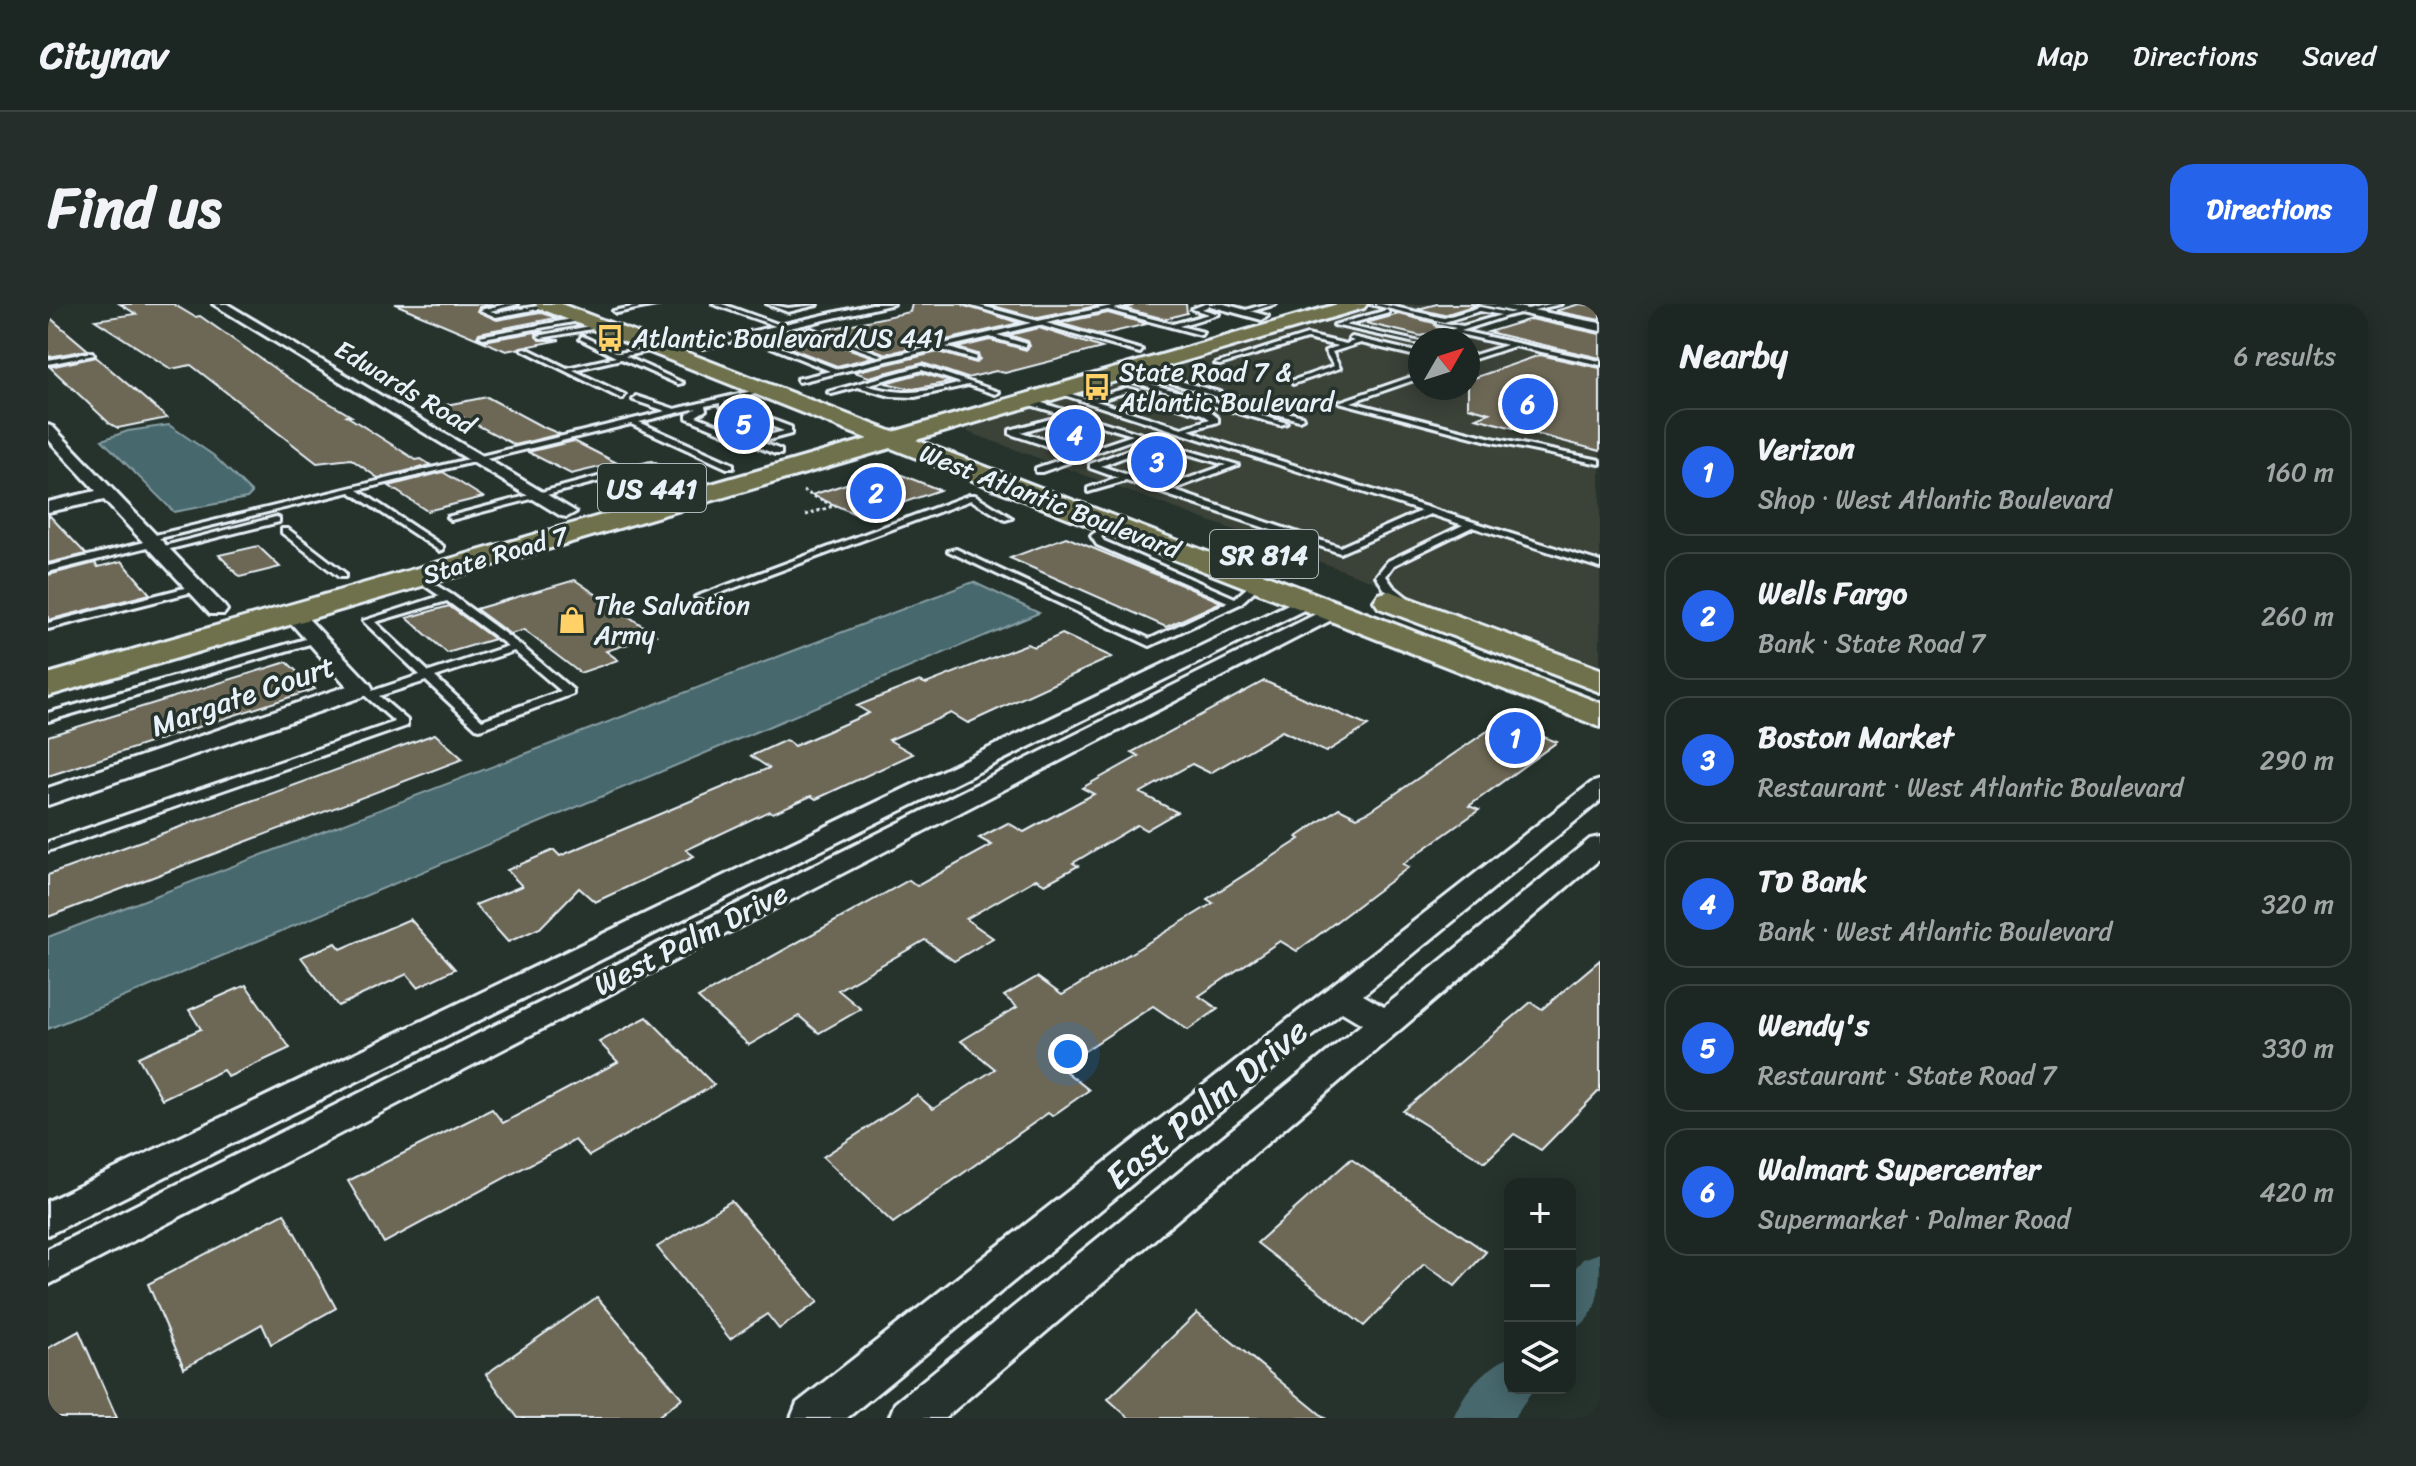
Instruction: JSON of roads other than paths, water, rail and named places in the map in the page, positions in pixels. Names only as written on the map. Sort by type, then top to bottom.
[{"type":"main road","name":"State Road 7","points":[[48,658],[207,599],[342,575],[778,452],[1023,400],[1258,316],[1286,324],[1357,304]]},
{"type":"main road","name":"West Atlantic Boulevard","points":[[548,305],[596,320],[703,344],[744,359]]},
{"type":"main road","name":"State Road 7","points":[[48,685],[418,577],[995,392],[1127,365],[1201,333],[1302,305]]},
{"type":"main road","points":[[1286,324],[1287,316],[1302,305]]},
{"type":"main road","name":"West Atlantic Boulevard","points":[[596,320],[657,348],[781,384],[895,426],[1039,470],[1255,551]]},
{"type":"main road","name":"West Atlantic Boulevard","points":[[781,384],[832,392],[895,426],[1113,525],[1600,716]]},
{"type":"main road","points":[[293,614],[298,604],[314,592],[381,564]]},
{"type":"main road","name":"SR 814","points":[[1359,589],[1600,681]]},
{"type":"main road","points":[[132,660],[195,631],[207,599]]},
{"type":"street","name":"Edwards Road","points":[[219,304],[567,512]]},
{"type":"street","points":[[703,344],[888,304]]},
{"type":"street","points":[[1210,304],[1258,316]]},
{"type":"street","points":[[1482,306],[1600,327]]},
{"type":"street","points":[[48,430],[207,599]]},
{"type":"street","points":[[48,507],[106,494]]},
{"type":"street","name":"West Palm Drive","points":[[48,1219],[1223,641],[1320,606]]},
{"type":"street","name":"West Palm Drive","points":[[48,1268],[1251,653],[1320,606]]},
{"type":"street","name":"Margate Court","points":[[48,797],[366,692],[293,614]]},
{"type":"street","points":[[1223,641],[1251,653]]},
{"type":"street","name":"East Palm Drive","points":[[813,1418],[1596,795]]},
{"type":"street","points":[[890,805],[918,823]]},
{"type":"street","name":"East Palm Drive","points":[[911,1418],[1600,845]]},
{"type":"street","points":[[1340,996],[1386,1023]]},
{"type":"street","points":[[134,1177],[152,1215]]},
{"type":"lane","points":[[515,304],[483,310],[496,315],[548,305]]},
{"type":"lane","points":[[541,336],[658,304]]},
{"type":"lane","points":[[716,304],[753,317],[812,331],[880,355]]},
{"type":"lane","points":[[770,304],[788,310]]},
{"type":"lane","points":[[968,304],[1039,323],[1224,406],[1283,423]]},
{"type":"lane","points":[[48,569],[476,458],[1129,304]]},
{"type":"lane","points":[[1173,326],[1216,314],[1195,309],[1210,304]]},
{"type":"lane","points":[[1357,304],[1451,328]]},
{"type":"lane","points":[[1373,304],[1444,320],[1482,306]]},
{"type":"lane","points":[[1398,309],[1416,304]]},
{"type":"lane","points":[[1456,304],[1482,306]]},
{"type":"lane","points":[[1464,328],[1509,309],[1558,304]]},
{"type":"lane","points":[[753,317],[814,305]]},
{"type":"lane","points":[[1106,309],[1201,333]]},
{"type":"lane","points":[[1387,312],[1337,325],[1408,341]]},
{"type":"lane","points":[[483,336],[596,320]]},
{"type":"lane","points":[[596,320],[620,356],[680,383]]},
{"type":"lane","points":[[1286,324],[1408,352]]},
{"type":"lane","points":[[812,331],[764,343],[837,371]]},
{"type":"lane","points":[[991,335],[1025,345]]},
{"type":"lane","points":[[1480,335],[1600,363]]},
{"type":"lane","points":[[1218,364],[1307,337],[1346,346]]},
{"type":"lane","points":[[1293,382],[1338,367],[1328,351],[1361,341]]},
{"type":"lane","points":[[1480,355],[1515,344]]},
{"type":"lane","points":[[938,347],[975,358]]},
{"type":"lane","points":[[1398,350],[1408,347]]},
{"type":"lane","points":[[566,370],[657,348]]},
{"type":"lane","points":[[524,349],[622,397]]},
{"type":"lane","points":[[48,362],[92,354]]},
{"type":"lane","points":[[1127,365],[1299,418]]},
{"type":"lane","points":[[832,392],[922,368],[995,392]]},
{"type":"lane","points":[[1408,380],[1343,402],[1492,440],[1600,462]]},
{"type":"lane","points":[[859,385],[894,397],[913,398],[969,383]]},
{"type":"lane","points":[[778,452],[690,416],[701,409],[781,384]]},
{"type":"lane","points":[[1089,401],[1127,390],[1205,412],[1215,420],[1182,430]]},
{"type":"lane","points":[[1055,391],[1600,565]]},
{"type":"lane","points":[[636,398],[672,411]]},
{"type":"lane","points":[[1023,400],[1068,416],[1097,421],[1141,435],[1039,470]]},
{"type":"lane","points":[[723,404],[736,406],[788,429],[788,432],[753,442]]},
{"type":"lane","points":[[1205,412],[1224,406]]},
{"type":"lane","points":[[1068,416],[1013,432],[1082,455]]},
{"type":"lane","points":[[630,421],[730,466]]},
{"type":"lane","points":[[1164,490],[1234,465],[1163,445],[1147,446],[1093,466],[1340,550],[1429,511]]},
{"type":"lane","points":[[451,517],[651,465],[680,480]]},
{"type":"lane","points":[[1091,490],[1126,478]]},
{"type":"lane","points":[[351,489],[440,548]]},
{"type":"lane","points":[[700,597],[972,497],[1008,518]]},
{"type":"lane","points":[[153,543],[276,520]]},
{"type":"lane","points":[[1113,525],[1096,536],[1100,543],[1236,602]]},
{"type":"lane","points":[[1418,612],[1389,588],[1381,576],[1391,563],[1410,552],[1470,525]]},
{"type":"lane","points":[[285,531],[342,575]]},
{"type":"lane","points":[[953,551],[1150,643],[1236,602],[1259,582]]},
{"type":"lane","points":[[418,577],[448,597],[516,647],[569,692],[480,725],[368,621],[448,597]]},
{"type":"lane","points":[[48,626],[207,599]]},
{"type":"lane","points":[[48,717],[316,639]]},
{"type":"lane","points":[[366,692],[428,678],[516,647]]},
{"type":"lane","points":[[48,847],[403,723],[366,692]]},
{"type":"water","points":[[169,425],[213,455],[252,493],[247,498],[174,512],[102,440],[128,431]]},
{"type":"water","points":[[973,582],[1039,613],[48,1029],[48,937]]},
{"type":"waterway","points":[[1576,1303],[1600,1274]]},
{"type":"waterway","points":[[1480,1418],[1504,1389]]},
{"type":"place","name":"Atlantic Boulevard/US 441","points":[[610,338]]},
{"type":"place","name":"State Road 7 & Atlantic Boulevard","points":[[1097,387]]},
{"type":"place","name":"Walmart Supercenter","points":[[1528,404]]},
{"type":"place","name":"Wendy's","points":[[744,424]]},
{"type":"place","name":"TD Bank","points":[[1075,435]]},
{"type":"place","name":"Boston Market","points":[[1157,462]]},
{"type":"place","name":"Wells Fargo","points":[[876,493]]},
{"type":"place","name":"The Salvation Army","points":[[572,620]]},
{"type":"place","name":"Verizon","points":[[1515,738]]}]
